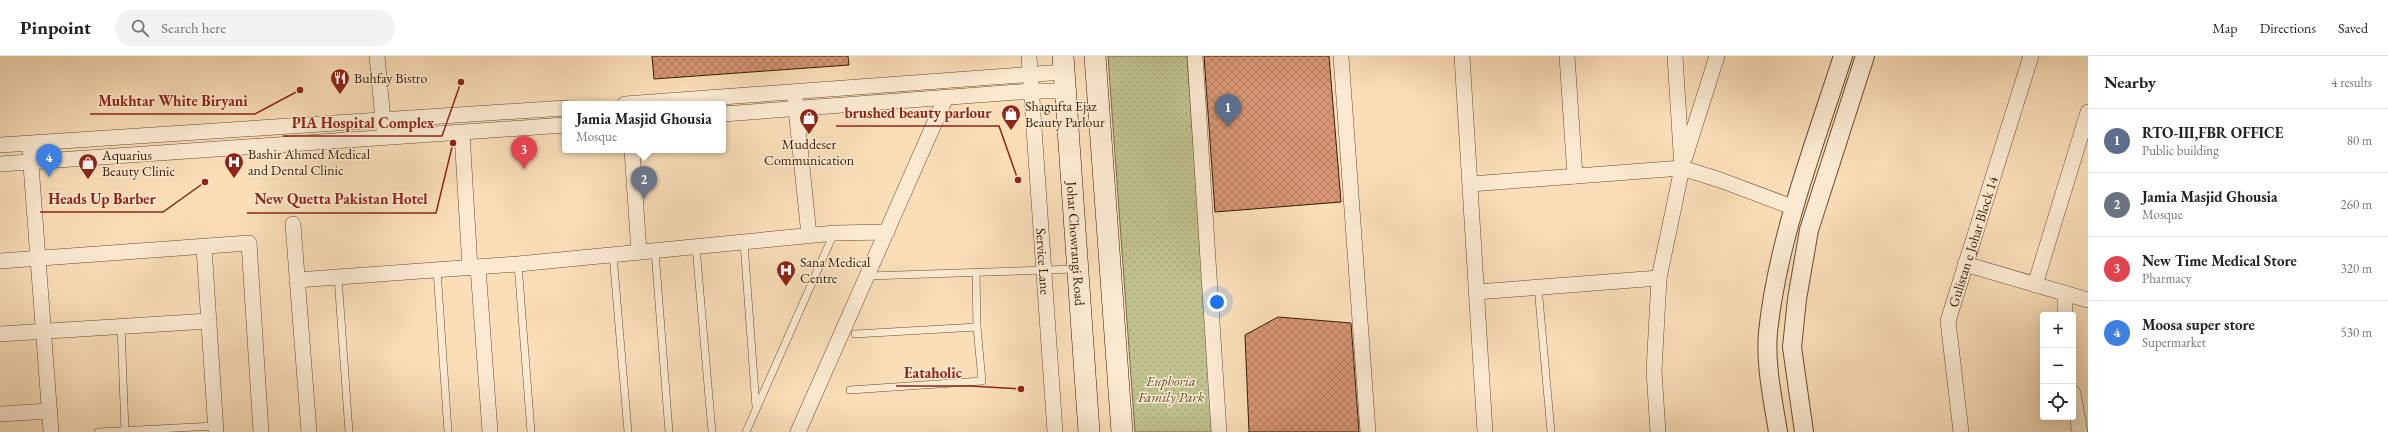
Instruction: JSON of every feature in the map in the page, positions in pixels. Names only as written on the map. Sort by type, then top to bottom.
[{"type":"main road","points":[[1095,56],[1122,432]]},
{"type":"main road","name":"Johar Chowrangi Road","points":[[1064,73],[1076,269],[1089,432]]},
{"type":"street","points":[[377,56],[385,138]]},
{"type":"street","name":"Service Lane","points":[[1029,56],[1055,432]]},
{"type":"street","points":[[1195,56],[1219,432]]},
{"type":"street","points":[[1341,56],[1368,432]]},
{"type":"street","points":[[1462,56],[1485,432]]},
{"type":"street","points":[[1566,56],[1575,176]]},
{"type":"street","points":[[1675,56],[1682,168]]},
{"type":"street","points":[[1658,432],[1654,372],[1659,278],[1682,168],[1717,56]]},
{"type":"street","points":[[1778,432],[1770,383],[1768,333],[1778,274],[1795,208],[1843,56]]},
{"type":"street","points":[[1804,432],[1792,347],[1797,299],[1809,230],[1865,56]]},
{"type":"street","name":"Gulistan e Johar Block 14","points":[[1957,431],[1948,320],[2031,56]]},
{"type":"street","points":[[667,101],[1064,73]]},
{"type":"street","points":[[726,114],[1032,91],[1064,73]]},
{"type":"street","points":[[793,92],[810,235]]},
{"type":"street","points":[[798,432],[946,97]]},
{"type":"street","points":[[0,145],[562,108]]},
{"type":"street","points":[[2035,285],[2088,112]]},
{"type":"street","points":[[0,164],[562,125]]},
{"type":"street","points":[[462,133],[490,432]]},
{"type":"street","points":[[30,143],[51,432]]},
{"type":"street","points":[[632,153],[639,252]]},
{"type":"street","points":[[1471,184],[1682,168],[1720,180],[1795,208]]},
{"type":"street","points":[[293,224],[309,432]]},
{"type":"street","points":[[297,280],[518,264],[834,233],[887,232]]},
{"type":"street","points":[[0,261],[249,243],[261,432]]},
{"type":"street","points":[[204,246],[216,429]]},
{"type":"street","points":[[1965,264],[2088,300]]},
{"type":"street","points":[[1477,292],[1659,278]]},
{"type":"street","points":[[2065,294],[2065,312]]},
{"type":"street","points":[[0,334],[209,321]]},
{"type":"street","points":[[2076,410],[2080,432]]},
{"type":"street","points":[[0,414],[50,411]]},
{"type":"lane","points":[[746,432],[834,233]]},
{"type":"lane","points":[[744,243],[756,410]]},
{"type":"lane","points":[[696,247],[712,432]]},
{"type":"lane","points":[[654,251],[669,432]]},
{"type":"lane","points":[[614,255],[628,432]]},
{"type":"lane","points":[[518,264],[531,432]]},
{"type":"lane","points":[[868,276],[1076,269]]},
{"type":"lane","points":[[437,270],[448,432]]},
{"type":"lane","points":[[850,390],[982,381],[977,327],[976,272]]},
{"type":"lane","points":[[338,277],[349,432]]},
{"type":"lane","points":[[1538,287],[1551,432]]},
{"type":"lane","points":[[121,326],[125,431]]},
{"type":"lane","points":[[855,334],[977,327]]},
{"type":"lane","points":[[98,432],[216,429]]},
{"type":"green space","name":"Euphoria Family Park","points":[[1108,56],[1187,56],[1214,432],[1135,432]]},
{"type":"building","points":[[652,56],[848,56],[849,65],[654,79]]},
{"type":"building","points":[[1204,56],[1329,56],[1341,202],[1215,212]]},
{"type":"building","points":[[1278,317],[1351,323],[1359,432],[1249,432],[1245,335]]},
{"type":"place","name":"PIA Hospital Complex","points":[[461,82]]},
{"type":"place","name":"Mukhtar White Biryani","points":[[300,90]]},
{"type":"place","name":"Buhfay Bistro","points":[[340,95]]},
{"type":"place","name":"RTO-III,FBR OFFICE","points":[[1228,127]]},
{"type":"place","name":"Shagufta Ejaz Beauty Parlour","points":[[1011,131]]},
{"type":"place","name":"Muddeser Communication","points":[[809,135]]},
{"type":"place","name":"New Quetta Pakistan Hotel","points":[[453,143]]},
{"type":"place","name":"New Time Medical Store","points":[[524,169]]},
{"type":"place","name":"Moosa super store","points":[[49,177]]},
{"type":"place","name":"Bashir Ahmed Medical and Dental Clinic","points":[[234,179]]},
{"type":"place","name":"Aquarius Beauty Clinic","points":[[88,180]]},
{"type":"place","name":"brushed beauty parlour","points":[[1018,180]]},
{"type":"place","name":"Heads Up Barber","points":[[205,182]]},
{"type":"place","name":"Jamia Masjid Ghousia","points":[[644,199]]},
{"type":"place","name":"Sana Medical Centre","points":[[786,287]]},
{"type":"place","name":"Eataholic","points":[[1021,389]]}]
